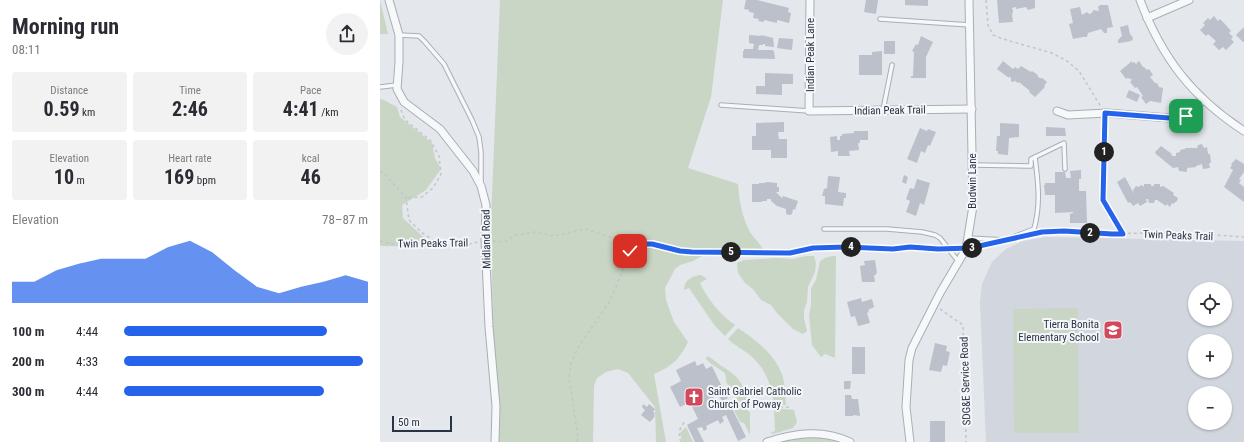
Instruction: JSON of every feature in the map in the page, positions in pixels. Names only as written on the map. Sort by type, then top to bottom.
[{"type":"street","points":[[389,0],[399,35],[397,89],[404,102]]},
{"type":"street","name":"Indian Peak Lane","points":[[809,110],[810,0]]},
{"type":"street","name":"Budwin Lane","points":[[910,442],[906,407],[909,360],[912,348],[940,293],[966,248],[973,206],[969,0]]},
{"type":"street","points":[[1140,0],[1159,42],[1176,69],[1203,100],[1244,131]]},
{"type":"street","points":[[1147,18],[1189,0]]},
{"type":"street","points":[[1057,111],[1068,115],[1105,113],[1169,118],[1186,116],[1203,100]]},
{"type":"street","name":"Midland Road","points":[[404,102],[440,129],[473,171],[481,186],[486,205],[485,241],[489,327],[496,406],[495,442]]},
{"type":"street","name":"Indian Peak Trail","points":[[809,110],[972,109]]},
{"type":"street","points":[[767,442],[791,435],[811,433],[833,436],[850,442]]},
{"type":"lane","points":[[880,19],[970,25]]},
{"type":"lane","points":[[399,35],[419,36],[444,64],[479,137],[481,152],[481,186]]},
{"type":"lane","points":[[883,110],[892,66]]},
{"type":"lane","points":[[380,87],[397,85]]},
{"type":"lane","points":[[721,104],[809,110]]},
{"type":"lane","points":[[972,165],[1031,166],[1032,159],[1064,143],[1065,169]]},
{"type":"lane","points":[[968,238],[1005,240],[1034,229],[1039,212],[1039,184],[1035,157]]},
{"type":"lane","points":[[824,229],[887,229],[922,232],[935,235],[940,238],[959,262]]},
{"type":"path","points":[[986,0],[988,25],[993,35],[1052,53],[1067,60],[1079,71],[1105,113],[1103,200],[1123,234]]},
{"type":"path","points":[[404,102],[400,108],[405,120],[430,140],[439,156],[441,174],[433,188],[422,197],[406,198]]},
{"type":"path","points":[[380,172],[383,172],[406,198],[409,220],[421,232],[436,242]]},
{"type":"path","name":"Twin Peaks Trail","points":[[380,241],[391,244],[424,245],[436,242],[451,244],[485,241],[505,242],[515,235],[536,232],[554,236],[586,229],[635,246],[652,244],[680,251],[790,253],[820,248],[846,247],[893,249],[910,247],[949,249]]},
{"type":"path","name":"Twin Peaks Trail","points":[[1035,234],[1064,231],[1112,234],[1172,232],[1244,238]]},
{"type":"path","points":[[966,248],[992,244]]},
{"type":"path","points":[[577,442],[578,438],[569,377],[571,363],[579,346],[610,301],[626,259],[635,246]]},
{"type":"path","name":"SDG&E Service Road","points":[[940,309],[963,325],[966,442]]},
{"type":"path","points":[[774,407],[789,407]]},
{"type":"path","points":[[682,442],[679,436],[680,428],[685,422]]},
{"type":"shaded area","name":"Tierra Bonita Elementary School","points":[[1046,237],[1244,241],[1244,442],[986,442],[980,302],[982,284],[992,262],[1006,249],[1023,241]]},
{"type":"green space","points":[[380,0],[388,34],[380,34]]},
{"type":"green space","points":[[500,0],[723,0],[711,97],[688,168],[738,184],[740,202],[745,220],[750,232],[763,249],[764,255],[704,255],[693,261],[680,265],[675,269],[665,288],[666,300],[674,322],[688,342],[674,362],[654,374],[666,442],[656,442],[655,407],[628,373],[618,369],[606,372],[597,378],[594,386],[593,442],[495,442],[491,219]]},
{"type":"green space","points":[[380,99],[397,107],[400,117],[432,143],[435,158],[441,169],[426,190],[402,205],[403,218],[422,236],[440,247],[380,246]]},
{"type":"green space","points":[[814,256],[816,263],[815,272],[808,287],[807,302],[804,310],[807,331],[803,334],[793,329],[771,305],[761,300],[753,289],[745,283],[738,273],[737,263],[744,260],[776,258],[793,259]]},
{"type":"green space","points":[[836,256],[835,358],[825,354],[821,357],[812,345],[809,315],[811,305],[811,288],[816,280],[820,261]]},
{"type":"green space","points":[[701,275],[707,279],[700,283],[710,300],[724,316],[735,325],[725,336],[715,326],[689,288],[684,290],[685,284],[689,279]]},
{"type":"green space","points":[[1078,308],[1079,433],[1014,433],[1013,309]]},
{"type":"green space","points":[[738,328],[765,349],[776,362],[783,377],[786,405],[774,404],[767,378],[760,366],[751,356],[728,339]]},
{"type":"green space","points":[[707,356],[728,370],[742,384],[746,395],[748,411],[750,412],[750,435],[744,423],[740,422],[733,408],[738,401],[732,387],[727,383],[725,373],[710,363],[706,359]]},
{"type":"green space","points":[[774,408],[794,410],[797,422],[793,428],[773,434],[770,433],[775,431]]},
{"type":"green space","points":[[686,427],[693,442],[682,442],[680,433]]},
{"type":"green space","points":[[817,437],[839,442],[780,442],[793,439]]},
{"type":"building","points":[[746,0],[757,0],[789,8],[788,12],[791,13],[789,23],[777,20],[777,23],[764,20],[764,22],[758,21],[759,19],[753,18],[754,13],[744,9]]},
{"type":"building","points":[[866,0],[878,0],[876,14],[864,12]]},
{"type":"building","points":[[905,0],[928,0],[928,6],[905,5]]},
{"type":"building","points":[[997,0],[1035,0],[1035,8],[1028,10],[1026,7],[1016,9],[1016,7],[1012,8],[1013,22],[999,23]]},
{"type":"building","points":[[1100,5],[1108,5],[1113,27],[1107,28],[1107,33],[1104,33],[1101,29],[1088,33],[1087,37],[1073,39],[1069,24],[1073,23],[1070,9],[1080,7],[1082,15],[1087,12],[1089,14],[1092,13],[1093,10],[1099,11],[1098,7]]},
{"type":"building","points":[[1214,16],[1218,21],[1220,19],[1231,31],[1229,33],[1233,37],[1231,39],[1234,42],[1226,50],[1223,47],[1219,50],[1213,44],[1216,41],[1208,34],[1206,36],[1200,30],[1205,25],[1203,23],[1208,18],[1210,20]]},
{"type":"building","points":[[1128,25],[1133,39],[1131,41],[1118,43],[1118,40],[1122,36],[1120,27]]},
{"type":"building","points":[[1244,27],[1244,42],[1243,42],[1236,35]]},
{"type":"building","points":[[749,35],[761,35],[773,38],[774,47],[765,46],[765,44],[763,44],[759,45],[758,50],[773,50],[775,59],[743,58],[744,49],[753,49],[754,44],[749,43]]},
{"type":"building","points":[[921,36],[933,42],[926,57],[926,78],[911,78],[911,76],[913,76],[914,52],[912,51],[916,44],[918,45]]},
{"type":"building","points":[[779,38],[793,39],[792,50],[777,48]]},
{"type":"building","points":[[884,41],[895,41],[895,54],[884,54]]},
{"type":"building","points":[[882,51],[882,75],[859,75],[859,55],[872,55],[872,52]]},
{"type":"building","points":[[1003,61],[1013,69],[1015,67],[1018,69],[1021,66],[1031,72],[1032,71],[1047,82],[1044,86],[1045,87],[1035,97],[1019,82],[1012,82],[1009,76],[1009,78],[997,69]]},
{"type":"building","points":[[1132,61],[1132,63],[1134,62],[1136,64],[1139,61],[1143,67],[1147,70],[1149,69],[1153,75],[1150,77],[1159,87],[1163,88],[1161,103],[1150,101],[1146,104],[1137,87],[1135,88],[1130,82],[1132,80],[1126,79],[1120,71]]},
{"type":"building","points":[[765,73],[793,74],[793,84],[782,84],[782,95],[756,94],[756,86],[765,86]]},
{"type":"building","points":[[1129,90],[1140,95],[1137,102],[1126,97]]},
{"type":"building","points":[[784,122],[784,132],[778,132],[779,139],[787,139],[787,158],[771,158],[771,150],[752,150],[752,136],[756,136],[756,123]]},
{"type":"building","points":[[1000,123],[1019,124],[1019,137],[1009,138],[1008,155],[998,154],[998,151],[996,151],[997,136],[1000,136]]},
{"type":"building","points":[[1046,127],[1065,128],[1066,136],[1046,136]]},
{"type":"building","points":[[920,128],[927,131],[928,129],[936,132],[925,153],[921,151],[917,163],[907,159]]},
{"type":"building","points":[[854,131],[868,131],[868,140],[860,140],[860,143],[858,143],[859,150],[849,151],[850,156],[838,156],[838,151],[831,152],[830,137],[837,136],[837,140],[840,140],[840,136],[842,136],[842,134],[854,133]]},
{"type":"building","points":[[1202,144],[1204,148],[1207,147],[1208,154],[1210,154],[1210,168],[1203,169],[1202,164],[1196,167],[1187,168],[1187,172],[1179,171],[1178,167],[1173,168],[1155,152],[1161,146],[1172,154],[1171,155],[1176,156],[1176,153],[1180,152],[1180,150],[1185,148],[1197,148],[1198,145]]},
{"type":"building","points":[[1236,159],[1244,164],[1244,172],[1239,179],[1241,180],[1239,183],[1244,187],[1244,202],[1224,187],[1233,170],[1230,168],[1232,165],[1231,164]]},
{"type":"building","points":[[1081,170],[1079,191],[1086,191],[1087,223],[1070,223],[1070,214],[1073,212],[1055,213],[1055,195],[1045,195],[1044,185],[1045,183],[1055,183],[1055,172],[1065,172],[1066,178],[1071,178],[1070,171]]},
{"type":"building","points":[[904,175],[908,177],[906,184],[902,182]]},
{"type":"building","points":[[828,176],[840,177],[838,192],[846,193],[843,206],[825,204],[825,196],[822,196],[824,189],[827,188]]},
{"type":"building","points":[[1125,177],[1134,194],[1133,190],[1136,186],[1138,187],[1142,185],[1144,187],[1144,184],[1151,184],[1151,186],[1154,186],[1154,184],[1160,184],[1160,187],[1163,186],[1174,193],[1173,195],[1178,198],[1177,201],[1173,204],[1172,203],[1170,207],[1167,204],[1166,206],[1157,200],[1155,200],[1154,203],[1149,203],[1148,199],[1146,199],[1147,202],[1140,206],[1138,203],[1133,206],[1130,202],[1128,203],[1117,182]]},
{"type":"building","points":[[917,179],[930,183],[924,205],[920,203],[916,216],[906,212],[910,201],[906,199],[910,188],[914,189]]},
{"type":"building","points":[[766,182],[777,183],[779,192],[776,192],[782,198],[783,196],[798,201],[792,214],[786,214],[786,209],[777,206],[771,201],[771,199],[761,202],[752,202],[752,184]]},
{"type":"building","points":[[875,260],[877,273],[874,275],[875,282],[862,282],[860,266],[865,265],[864,261]]},
{"type":"building","points":[[861,298],[862,302],[872,299],[874,307],[868,310],[869,312],[867,313],[870,323],[858,326],[855,316],[851,317],[847,302]]},
{"type":"building","points":[[935,343],[947,346],[946,351],[950,352],[947,366],[943,365],[941,372],[929,370]]},
{"type":"building","points":[[852,347],[865,347],[865,374],[852,374]]},
{"type":"building","name":"Saint Gabriel Catholic Church of Poway","points":[[695,361],[697,366],[703,363],[706,369],[712,366],[722,387],[711,393],[719,409],[730,404],[746,437],[738,441],[726,415],[722,417],[724,421],[720,424],[718,420],[706,426],[707,429],[704,431],[702,427],[697,428],[704,442],[695,442],[687,425],[698,419],[690,402],[680,407],[670,387],[681,381],[676,370]]},
{"type":"building","points":[[844,381],[851,381],[850,389],[844,389]]},
{"type":"building","points":[[725,391],[728,398],[722,401],[718,394]]},
{"type":"building","points":[[845,395],[851,395],[852,399],[858,399],[860,416],[845,416]]},
{"type":"building","points":[[643,404],[647,407],[649,404],[655,409],[653,412],[655,413],[655,416],[650,422],[641,415],[645,410],[642,407]]},
{"type":"building","points":[[930,421],[945,421],[945,442],[930,442]]},
{"type":"place","name":"Tierra Bonita Elementary School","points":[[1113,330]]},
{"type":"place","name":"Saint Gabriel Catholic Church of Poway","points":[[694,397]]},
{"type":"route","points":[[630,251],[635,246],[643,244],[652,244],[680,251],[692,252],[790,253],[813,248],[846,247],[893,249],[910,247],[938,249],[970,248],[1013,240],[1042,232],[1064,231],[1123,234],[1103,200],[1105,113],[1169,118],[1186,116]]}]
